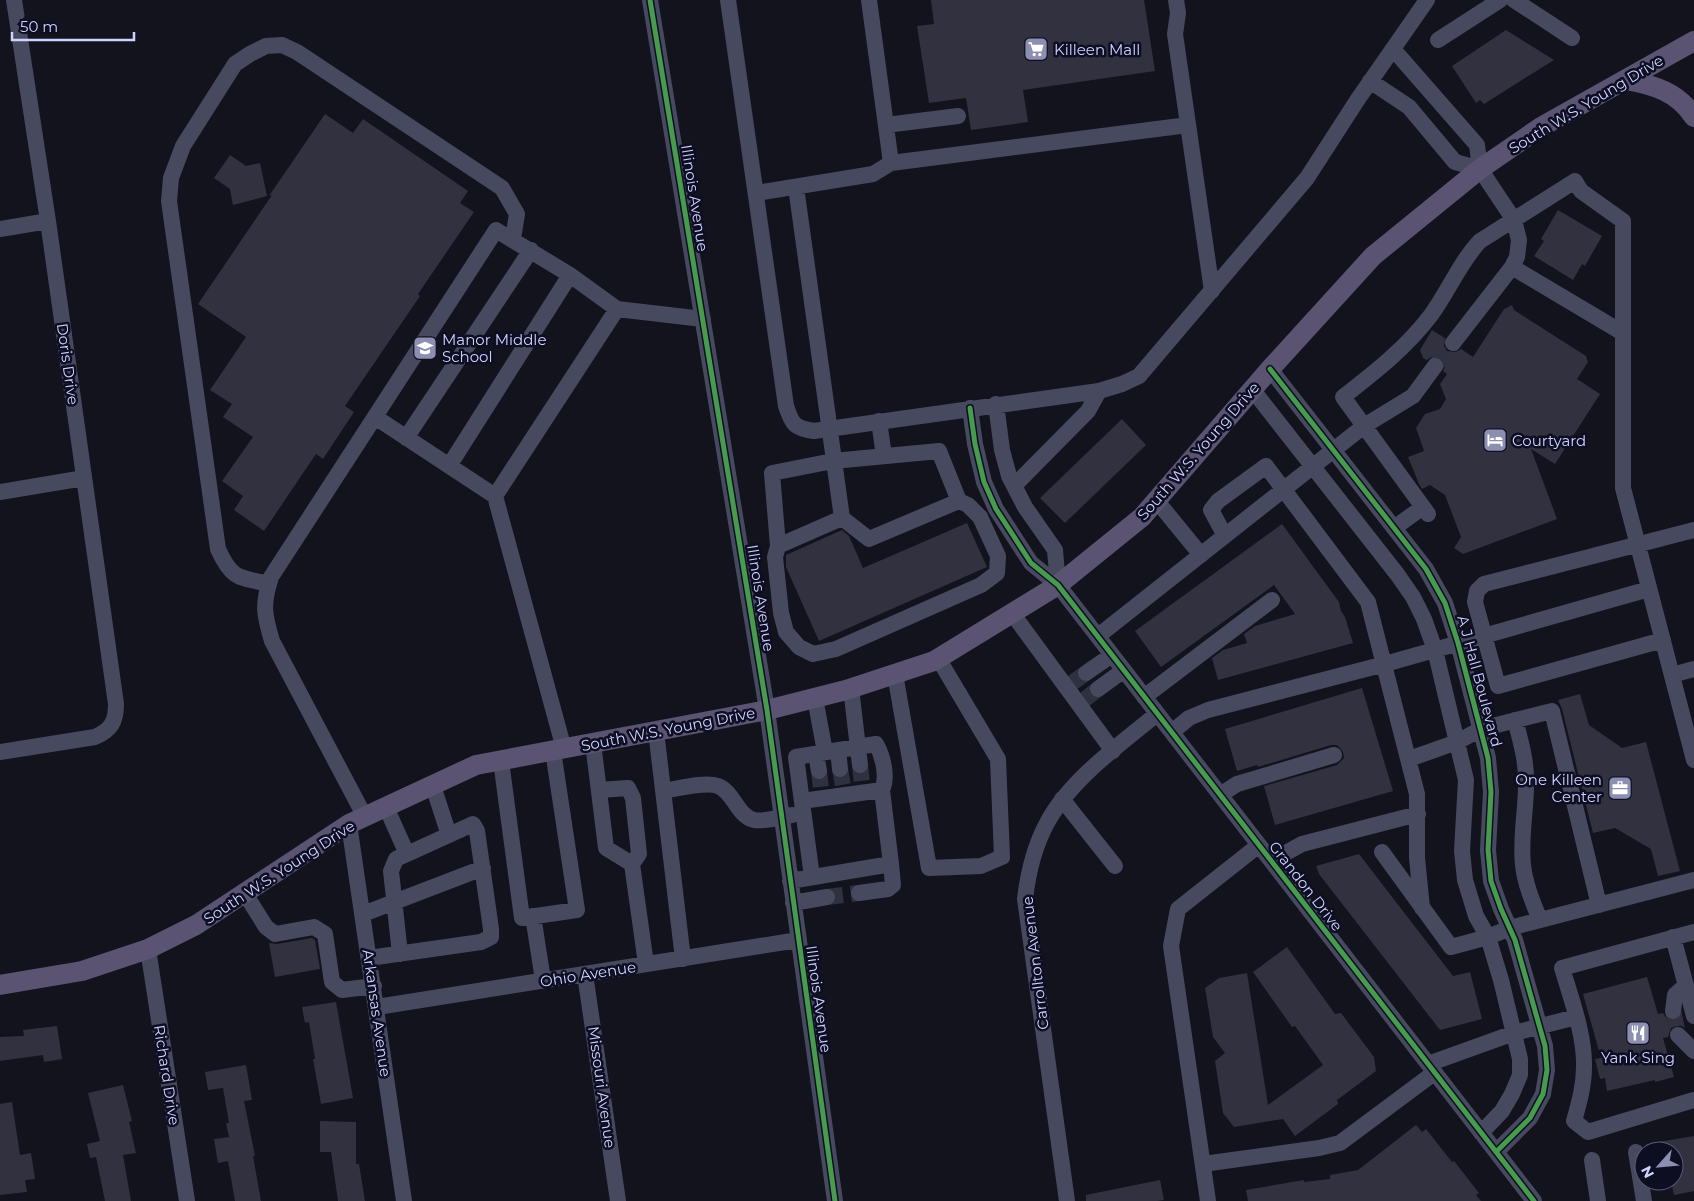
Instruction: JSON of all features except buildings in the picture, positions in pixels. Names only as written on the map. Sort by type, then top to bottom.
[{"type":"main road","name":"South W.S. Young Drive","points":[[0,985],[82,971],[148,949],[196,925],[244,892],[357,821],[476,766],[767,710],[852,688],[938,658],[1058,585],[1142,516],[1252,389],[1373,256],[1480,169],[1541,127],[1694,41]]},
{"type":"main road","points":[[1626,80],[1651,84],[1678,98],[1694,117]]},
{"type":"street","name":"Doris Drive","points":[[0,752],[95,737],[112,727],[116,716],[116,704],[48,221],[14,0]]},
{"type":"street","name":"Illinois Avenue","points":[[650,0],[767,710],[835,1201]]},
{"type":"street","points":[[728,0],[786,406],[790,419],[796,427],[814,431],[1099,391],[1122,384],[1139,376],[1306,178],[1427,0]]},
{"type":"street","points":[[869,0],[891,163]]},
{"type":"street","points":[[1176,0],[1178,13],[1175,34],[1212,290]]},
{"type":"street","points":[[1438,40],[1500,0]]},
{"type":"street","points":[[1514,0],[1572,38]]},
{"type":"street","points":[[269,584],[233,574],[224,563],[218,549],[169,200],[171,178],[183,146],[235,64],[250,54],[266,46],[282,45],[297,52],[502,188],[517,214],[513,239],[570,275],[617,309],[703,319]]},
{"type":"street","points":[[1393,49],[1477,145],[1480,169],[1514,220],[1519,240],[1517,257],[1512,267],[1453,343]]},
{"type":"street","points":[[1370,82],[1409,107],[1455,162],[1480,169]]},
{"type":"street","points":[[886,126],[958,116]]},
{"type":"street","points":[[756,193],[873,174],[891,163],[1188,125]]},
{"type":"street","points":[[1394,528],[1425,510],[1343,397],[1404,348],[1431,315],[1471,250],[1480,241],[1575,181],[1581,192],[1624,221],[1623,488],[1694,760]]},
{"type":"street","points":[[796,186],[842,518],[869,539],[959,501]]},
{"type":"street","points":[[0,229],[48,221]]},
{"type":"street","name":"Arkansas Avenue","points":[[404,1201],[363,914],[357,821],[272,641],[266,619],[265,597],[271,577],[496,230],[513,239]]},
{"type":"street","points":[[406,438],[531,250]]},
{"type":"street","points":[[1512,267],[1623,333]]},
{"type":"street","points":[[448,466],[570,275]]},
{"type":"street","points":[[495,496],[617,309]]},
{"type":"street","points":[[1098,636],[1364,426],[1412,396],[1436,366]]},
{"type":"street","name":"A J Hall Boulevard","points":[[1270,369],[1426,570],[1445,603],[1458,643],[1488,758],[1491,792],[1488,850],[1491,881],[1516,940],[1545,1046],[1547,1070],[1543,1094],[1530,1118],[1496,1152]]},
{"type":"street","points":[[1252,389],[1397,574],[1413,597],[1424,619],[1435,650],[1466,780],[1462,851],[1465,880],[1476,916],[1488,937],[1502,980],[1520,1059],[1520,1075],[1512,1094],[1502,1110],[1481,1133]]},
{"type":"street","points":[[1014,486],[1088,412],[1099,391]]},
{"type":"street","points":[[996,404],[1002,450],[1009,476],[1025,508],[1055,550],[1058,585]]},
{"type":"street","name":"Grandon Drive","points":[[970,408],[975,444],[984,482],[996,509],[1031,563],[1058,585],[1534,1201]]},
{"type":"street","points":[[375,417],[495,496],[559,750],[577,910],[522,918],[501,761]]},
{"type":"street","points":[[879,421],[884,456]]},
{"type":"street","points":[[939,451],[959,501],[968,505],[980,517],[998,556],[997,573],[981,585],[836,650],[813,654],[799,647],[786,632],[775,557],[778,546],[772,473],[833,461],[884,456],[939,451]]},
{"type":"street","points":[[1225,536],[1210,510],[1218,501],[1266,466],[1368,602],[1417,794],[1417,858],[1422,908]]},
{"type":"street","points":[[0,492],[84,478]]},
{"type":"street","points":[[1156,500],[1201,555]]},
{"type":"street","points":[[778,546],[842,518]]},
{"type":"street","points":[[1663,640],[1498,686],[1475,602],[1477,591],[1484,584],[1694,530]]},
{"type":"street","points":[[1458,643],[1649,589]]},
{"type":"street","points":[[1144,697],[1272,600]]},
{"type":"street","points":[[1012,613],[1070,686],[1113,751]]},
{"type":"street","name":"A J Hall Boulevard","points":[[1172,732],[1189,718],[1208,710],[1458,643]]},
{"type":"street","points":[[1086,673],[1112,655]]},
{"type":"street","points":[[895,674],[929,868],[981,866],[1002,857],[998,759],[938,658]]},
{"type":"street","points":[[1672,675],[1694,669]]},
{"type":"street","points":[[1098,689],[1124,670]]},
{"type":"street","points":[[852,688],[860,765]]},
{"type":"street","points":[[815,698],[826,752],[840,769]]},
{"type":"street","points":[[1480,729],[1552,711],[1598,905]]},
{"type":"street","name":"Carrollton Avenue","points":[[1067,1201],[1025,899],[1028,871],[1046,823],[1062,799],[1087,773],[1157,714]]},
{"type":"street","points":[[1516,720],[1524,756],[1526,784],[1521,841],[1523,867],[1540,920]]},
{"type":"street","name":"A J Hall Boulevard","points":[[1409,759],[1457,742],[1480,729]]},
{"type":"street","points":[[656,731],[683,958]]},
{"type":"street","points":[[592,743],[606,848],[632,864]]},
{"type":"street","points":[[812,877],[796,757],[876,744],[881,753],[885,784],[882,790],[892,884],[888,889],[859,893]]},
{"type":"street","points":[[819,771],[826,752]]},
{"type":"street","points":[[1220,795],[1237,784],[1334,755]]},
{"type":"street","points":[[663,791],[705,785],[718,786],[728,793],[746,817],[755,821],[782,817],[803,807],[822,794],[863,788],[882,790]]},
{"type":"street","points":[[433,786],[449,835]]},
{"type":"street","points":[[599,790],[628,788],[633,798],[639,854],[632,864],[646,964]]},
{"type":"street","points":[[1062,799],[1115,866]]},
{"type":"street","points":[[386,807],[407,854]]},
{"type":"street","points":[[1271,861],[1302,844],[1418,814]]},
{"type":"street","points":[[369,958],[400,954],[481,942],[491,937],[483,868],[477,831],[473,824],[396,859],[390,871],[400,954]]},
{"type":"street","points":[[1208,1201],[1171,946],[1178,909],[1259,845]]},
{"type":"street","points":[[1382,852],[1451,947],[1488,937],[1510,928],[1694,880]]},
{"type":"street","points":[[790,881],[891,864]]},
{"type":"street","points":[[363,914],[483,868]]},
{"type":"street","points":[[244,892],[266,927],[275,934],[314,927],[325,934],[332,982],[342,990],[374,986]]},
{"type":"street","points":[[794,903],[827,898]]},
{"type":"street","points":[[533,916],[543,980]]},
{"type":"street","points":[[1694,932],[1562,968],[1583,1044],[1582,1092],[1574,1121],[1588,1132],[1694,1100]]},
{"type":"street","points":[[1673,937],[1694,1016]]},
{"type":"street","name":"Ohio Avenue","points":[[377,1007],[798,940]]},
{"type":"street","name":"Richard Drive","points":[[148,949],[187,1201]]},
{"type":"street","name":"Missouri Avenue","points":[[585,974],[618,1201]]},
{"type":"street","points":[[1673,1011],[1675,995],[1686,986]]},
{"type":"street","points":[[1203,1164],[1319,1148],[1340,1143],[1431,1068],[1514,1033],[1576,1017]]},
{"type":"street","points":[[1678,1034],[1694,1051]]},
{"type":"street","points":[[1592,1160],[1598,1201]]},
{"type":"tunnel","points":[[1435,366],[1453,343]]},
{"type":"tunnel","points":[[1072,683],[1086,673]]},
{"type":"tunnel","points":[[1084,700],[1098,689]]},
{"type":"tunnel","points":[[860,765],[862,784]]},
{"type":"tunnel","points":[[840,769],[843,786]]},
{"type":"tunnel","points":[[819,771],[821,789]]},
{"type":"tunnel","points":[[827,897],[859,893]]},
{"type":"tunnel","points":[[1673,1011],[1678,1035]]},
{"type":"cycle path","points":[[650,0],[767,710],[835,1201]]},
{"type":"cycle path","points":[[1270,369],[1426,569],[1445,603],[1458,643],[1488,758],[1491,792],[1488,850],[1491,881],[1515,940],[1545,1046],[1547,1070],[1543,1094],[1530,1118],[1496,1152]]},
{"type":"cycle path","points":[[970,408],[975,444],[984,482],[996,509],[1031,563],[1058,585],[1534,1201]]},
{"type":"place","name":"Killeen Mall","points":[[1036,49]]},
{"type":"place","name":"Manor Middle School","points":[[425,348]]},
{"type":"place","name":"Courtyard","points":[[1495,440]]},
{"type":"place","name":"One Killeen Center","points":[[1620,788]]},
{"type":"place","name":"Yank Sing","points":[[1638,1033]]}]
